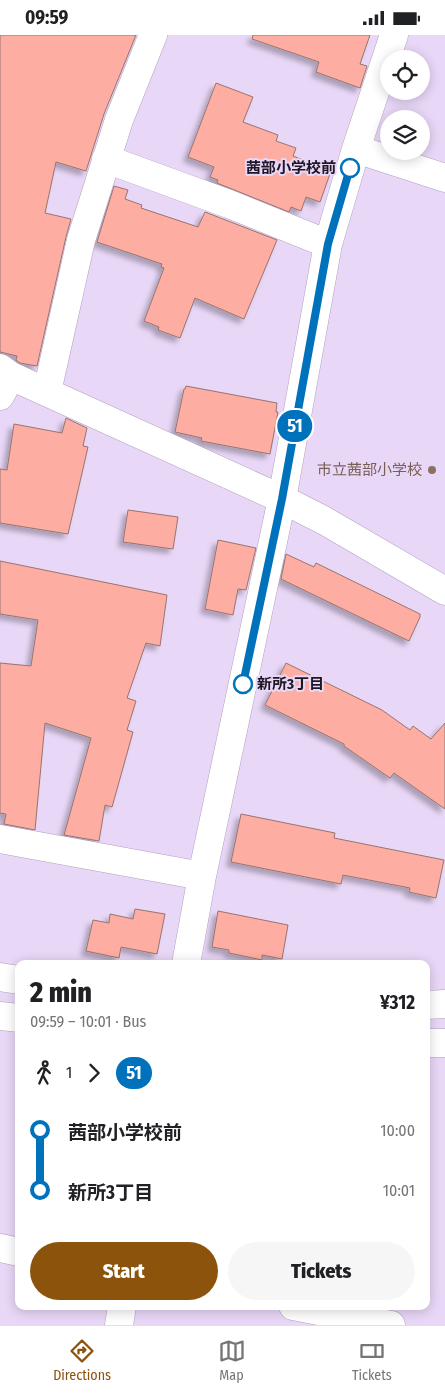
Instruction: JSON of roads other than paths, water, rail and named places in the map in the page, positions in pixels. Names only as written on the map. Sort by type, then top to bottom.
[{"type":"street","points":[[47,392],[81,240],[119,120],[153,35]]},
{"type":"street","points":[[187,960],[202,876],[282,499],[328,244],[356,149],[394,35]]},
{"type":"street","points":[[356,149],[445,178]]},
{"type":"street","points":[[106,159],[229,204],[328,244]]},
{"type":"street","points":[[4,380],[47,392],[282,499],[326,521],[445,591]]},
{"type":"street","points":[[0,839],[202,876]]},
{"type":"street","points":[[0,977],[15,979]]},
{"type":"street","points":[[430,1005],[445,1005]]},
{"type":"street","points":[[0,1016],[15,1018]]},
{"type":"street","points":[[430,1043],[445,1043]]},
{"type":"street","points":[[0,1248],[15,1251]]},
{"type":"street","points":[[119,1325],[121,1310]]},
{"type":"street","points":[[314,1310],[392,1325]]},
{"type":"place","name":"茜部小学校前","points":[[350,168]]},
{"type":"place","name":"市立茜部小学校","points":[[432,470]]},
{"type":"place","name":"新所3丁目","points":[[243,684]]}]
